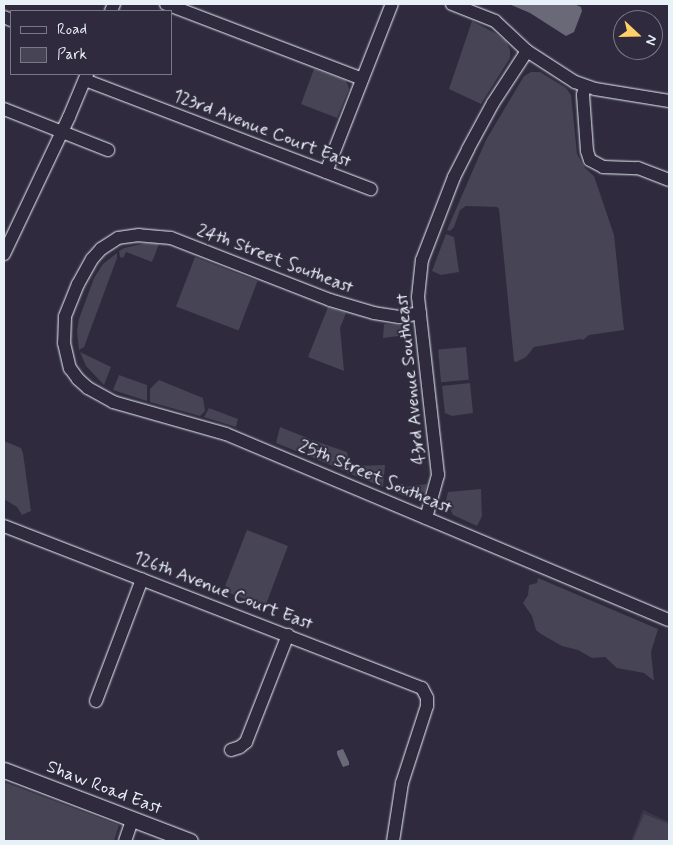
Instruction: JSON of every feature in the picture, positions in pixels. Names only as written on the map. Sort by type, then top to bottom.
[{"type":"main road","name":"Shaw Road East","points":[[4,770],[134,818],[190,841]]},
{"type":"street","points":[[166,4],[362,79]]},
{"type":"street","points":[[326,172],[392,4]]},
{"type":"street","points":[[452,4],[495,21],[527,51],[567,77],[585,86],[669,101]]},
{"type":"street","name":"43rd Avenue Southeast","points":[[426,518],[438,475],[420,313],[419,274],[433,227],[454,177],[480,125],[527,51]]},
{"type":"street","points":[[4,254],[86,77]]},
{"type":"street","name":"123rd Avenue Court East","points":[[86,77],[372,189]]},
{"type":"street","points":[[585,86],[587,150],[594,164],[603,167],[638,168],[669,180]]},
{"type":"street","points":[[4,109],[108,150]]},
{"type":"street","name":"24th Street Southeast","points":[[70,368],[64,343],[66,317],[78,284],[92,258],[101,249],[118,238],[148,234],[172,238],[330,300],[374,313],[400,318],[420,313]]},
{"type":"street","name":"25th Street Southeast","points":[[70,368],[88,388],[113,402],[226,434],[669,620]]},
{"type":"street","name":"126th Avenue Court East","points":[[4,526],[422,688],[426,694],[428,706],[402,783],[393,841]]},
{"type":"street","points":[[96,701],[142,579]]},
{"type":"street","points":[[231,750],[240,747],[246,742],[288,635]]},
{"type":"street","points":[[125,841],[134,818]]},
{"type":"shaded area","points":[[643,810],[669,822],[669,841],[631,841]]},
{"type":"green space","points":[[472,21],[506,41],[510,50],[510,58],[481,104],[449,89]]},
{"type":"green space","points":[[314,69],[345,80],[348,85],[349,89],[337,118],[301,104]]},
{"type":"green space","points":[[531,72],[540,72],[566,88],[571,95],[577,154],[585,168],[594,176],[614,235],[624,330],[589,335],[583,340],[534,347],[526,357],[516,362],[514,361],[499,209],[497,207],[466,206],[460,210],[454,227],[450,231],[447,230],[486,140],[524,76]]},
{"type":"green space","points":[[446,234],[454,237],[459,272],[441,275],[432,271]]},
{"type":"green space","points":[[146,243],[159,244],[152,262],[126,252],[123,258],[120,257],[119,251],[124,248]]},
{"type":"green space","points":[[117,253],[117,258],[84,347],[79,350],[77,331],[79,319],[94,278],[103,264]]},
{"type":"green space","points":[[195,257],[258,281],[239,330],[176,306]]},
{"type":"green space","points":[[328,307],[346,313],[340,328],[344,371],[308,357]]},
{"type":"green space","points":[[384,324],[403,325],[413,334],[383,338]]},
{"type":"green space","points":[[466,347],[469,380],[441,382],[438,349]]},
{"type":"green space","points":[[80,352],[111,367],[104,385],[86,366]]},
{"type":"green space","points":[[119,375],[147,385],[147,401],[113,390]]},
{"type":"green space","points":[[159,380],[203,398],[205,411],[200,416],[150,402],[150,389]]},
{"type":"green space","points":[[470,383],[473,413],[452,416],[445,413],[442,386]]},
{"type":"green space","points":[[209,408],[238,419],[236,427],[204,417]]},
{"type":"green space","points":[[280,427],[310,439],[305,451],[306,455],[276,443]]},
{"type":"green space","points":[[312,440],[347,452],[349,461],[353,462],[349,473],[309,456],[308,452]]},
{"type":"green space","points":[[4,441],[21,448],[23,453],[31,511],[22,515],[17,507],[4,499]]},
{"type":"green space","points":[[385,465],[383,487],[351,474],[355,466]]},
{"type":"green space","points":[[397,484],[403,484],[404,487],[427,484],[425,492],[409,498],[395,492]]},
{"type":"green space","points":[[481,489],[482,516],[477,526],[453,515],[446,500],[448,492]]},
{"type":"green space","points":[[247,530],[288,546],[265,607],[227,592],[229,588],[225,586]]},
{"type":"green space","points":[[538,578],[658,629],[651,652],[654,681],[644,673],[617,668],[605,657],[592,658],[578,650],[562,646],[536,630],[532,616],[523,603],[528,595],[529,585],[537,583]]},
{"type":"green space","points":[[4,782],[119,825],[114,841],[4,841]]},
{"type":"green space","points":[[644,814],[669,824],[669,841],[633,841]]},
{"type":"water","points":[[509,4],[574,4],[581,7],[582,11],[574,32],[566,36],[530,13]]},
{"type":"water","points":[[343,749],[349,765],[343,767],[337,751]]}]
